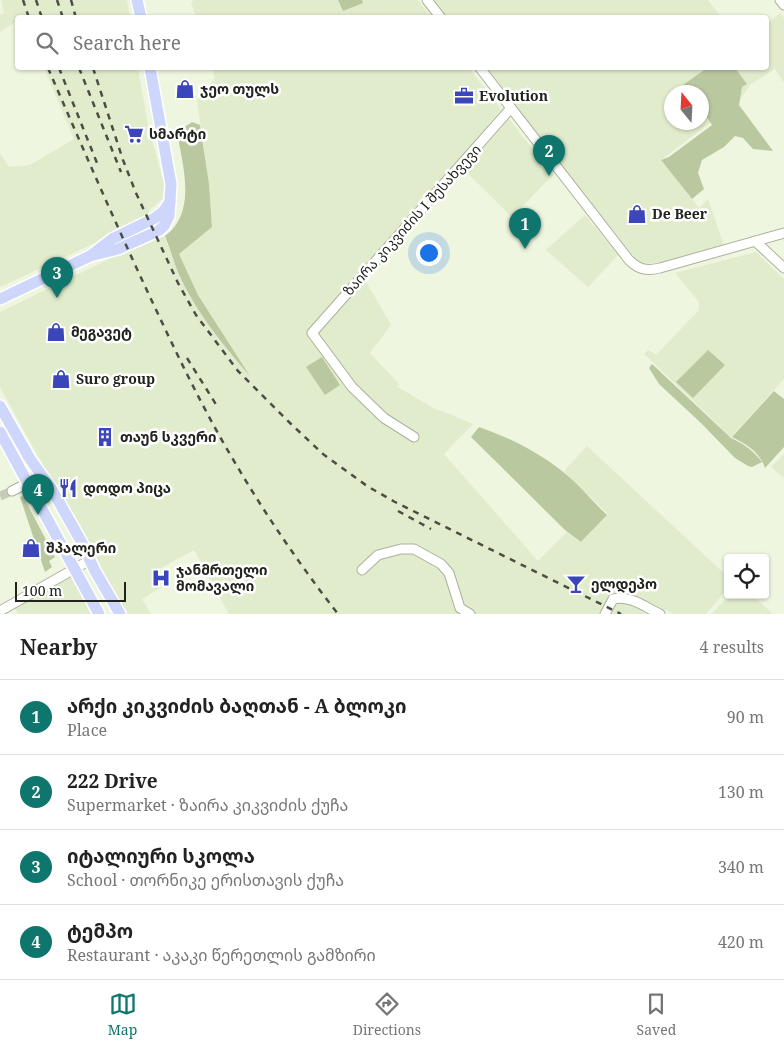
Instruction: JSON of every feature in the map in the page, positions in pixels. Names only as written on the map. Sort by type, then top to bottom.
[{"type":"main road","points":[[138,0],[140,15]]},
{"type":"main road","points":[[0,299],[90,256],[118,249],[158,231],[164,226],[169,216],[171,184],[150,70]]},
{"type":"main road","points":[[0,406],[30,459],[51,488],[120,614]]},
{"type":"main road","points":[[0,432],[99,614]]},
{"type":"street","points":[[427,0],[439,15]]},
{"type":"street","points":[[780,0],[784,5]]},
{"type":"street","points":[[482,70],[637,268],[648,270],[784,233]]},
{"type":"street","name":"ზაირა კიკვიძის I შესახვევი","points":[[414,437],[384,418],[352,387],[312,333],[511,108]]},
{"type":"street","points":[[756,241],[784,268]]},
{"type":"street","points":[[12,491],[28,483]]},
{"type":"street","points":[[362,570],[378,555],[400,549],[414,549],[441,564],[449,573],[460,608],[470,614]]},
{"type":"street","points":[[0,611],[90,560]]},
{"type":"street","points":[[605,614],[613,600],[621,597],[630,599],[660,614]]},
{"type":"shaded area","points":[[1,0],[127,0],[130,15],[15,15],[15,22],[0,32],[0,15],[4,13]]},
{"type":"shaded area","points":[[193,0],[418,0],[429,15],[195,15],[191,3]]},
{"type":"shaded area","points":[[338,0],[362,0],[363,3],[343,11]]},
{"type":"shaded area","points":[[432,0],[708,0],[719,15],[444,15]]},
{"type":"shaded area","points":[[780,13],[784,18],[784,83],[775,69],[751,84],[739,101],[709,124],[709,85],[664,85],[664,130],[701,130],[661,160],[699,208],[708,199],[724,245],[664,262],[640,264],[487,70],[769,70],[769,22]]},
{"type":"shaded area","points":[[45,70],[138,70],[148,125],[167,195],[149,210],[149,213],[116,233],[0,287],[0,153],[9,167],[30,165],[74,139]]},
{"type":"shaded area","points":[[213,70],[471,70],[501,109],[460,159],[360,271],[391,325],[370,353],[399,384],[397,386],[401,389],[435,409],[473,424],[444,454],[538,561],[567,532],[581,543],[608,514],[564,471],[587,446],[724,573],[724,593],[706,614],[674,614],[622,590],[609,596],[648,614],[229,614],[194,550],[152,573],[161,588],[142,599],[151,614],[125,614],[0,387],[0,312],[163,233],[179,273],[198,309],[227,350],[249,374],[198,295],[179,254],[212,227],[209,184],[197,100],[215,78]]},
{"type":"shaded area","points":[[704,70],[736,70],[747,84],[742,87],[739,105],[773,151],[753,149],[743,138],[735,136],[724,147],[702,160],[698,173],[704,189],[692,199],[661,160],[669,157],[705,130],[709,130],[712,125],[709,120],[709,85],[683,85]]},
{"type":"shaded area","points":[[509,119],[553,175],[512,217],[464,170]]},
{"type":"shaded area","points":[[192,122],[200,125],[209,184],[212,227],[179,254],[198,295],[250,376],[201,314],[178,272],[165,236],[175,226],[182,214],[185,200],[184,172],[177,131]]},
{"type":"shaded area","points":[[585,215],[618,255],[588,287],[546,250]]},
{"type":"shaded area","points":[[756,252],[784,279],[784,379],[731,437],[644,354],[648,350],[656,355],[699,310],[699,302],[675,273]]},
{"type":"shaded area","points":[[708,350],[725,365],[693,398],[676,382]]},
{"type":"shaded area","points":[[322,357],[340,385],[325,395],[306,367]]},
{"type":"shaded area","points":[[652,364],[731,438],[756,454],[762,462],[752,467],[735,458],[659,384],[649,368]]},
{"type":"shaded area","points":[[774,391],[784,399],[784,447],[765,468],[756,453],[732,437]]},
{"type":"shaded area","points":[[479,427],[542,457],[574,481],[607,515],[581,542],[565,530],[471,437]]},
{"type":"shaded area","points":[[784,454],[784,478],[771,467]]},
{"type":"shaded area","points":[[23,496],[55,557],[49,561],[52,567],[45,572],[20,497]]},
{"type":"shaded area","points":[[73,576],[96,614],[18,614],[15,608]]},
{"type":"shaded area","points":[[726,599],[756,599],[773,614],[711,614]]},
{"type":"tunnel","points":[[0,496],[12,491]]},
{"type":"railway","points":[[23,0],[28,15]]},
{"type":"railway","points":[[36,0],[41,15]]},
{"type":"railway","points":[[57,0],[62,15]]},
{"type":"railway","points":[[71,0],[75,15]]},
{"type":"railway","points":[[49,70],[130,254],[176,353],[204,407],[234,461],[271,520],[338,614]]},
{"type":"railway","points":[[60,70],[97,163]]},
{"type":"railway","points":[[80,70],[121,172]]},
{"type":"railway","points":[[94,70],[123,160],[136,193],[178,283],[196,315],[238,371],[323,454],[367,486],[395,502],[621,614]]},
{"type":"railway","points":[[187,358],[217,406]]},
{"type":"railway","points":[[398,511],[431,529]]},
{"type":"place","name":"ჯეო თულს","points":[[185,89]]},
{"type":"place","name":"Evolution","points":[[464,96]]},
{"type":"place","name":"სმარტი","points":[[134,134]]},
{"type":"place","name":"222 Drive","points":[[549,176]]},
{"type":"place","name":"De Beer","points":[[637,214]]},
{"type":"place","name":"არქი კიკვიძის ბაღთან - A ბლოკი","points":[[525,249]]},
{"type":"place","name":"იტალიური სკოლა","points":[[57,298]]},
{"type":"place","name":"მეგავეტ","points":[[56,332]]},
{"type":"place","name":"Suro group","points":[[61,379]]},
{"type":"place","name":"თაუნ სკვერი","points":[[105,437]]},
{"type":"place","name":"დოდო პიცა","points":[[68,488]]},
{"type":"place","name":"ტემპო","points":[[38,515]]},
{"type":"place","name":"შპალერი","points":[[31,548]]},
{"type":"place","name":"ჯანმრთელი მომავალი","points":[[161,578]]},
{"type":"place","name":"ელდეპო","points":[[576,584]]}]
